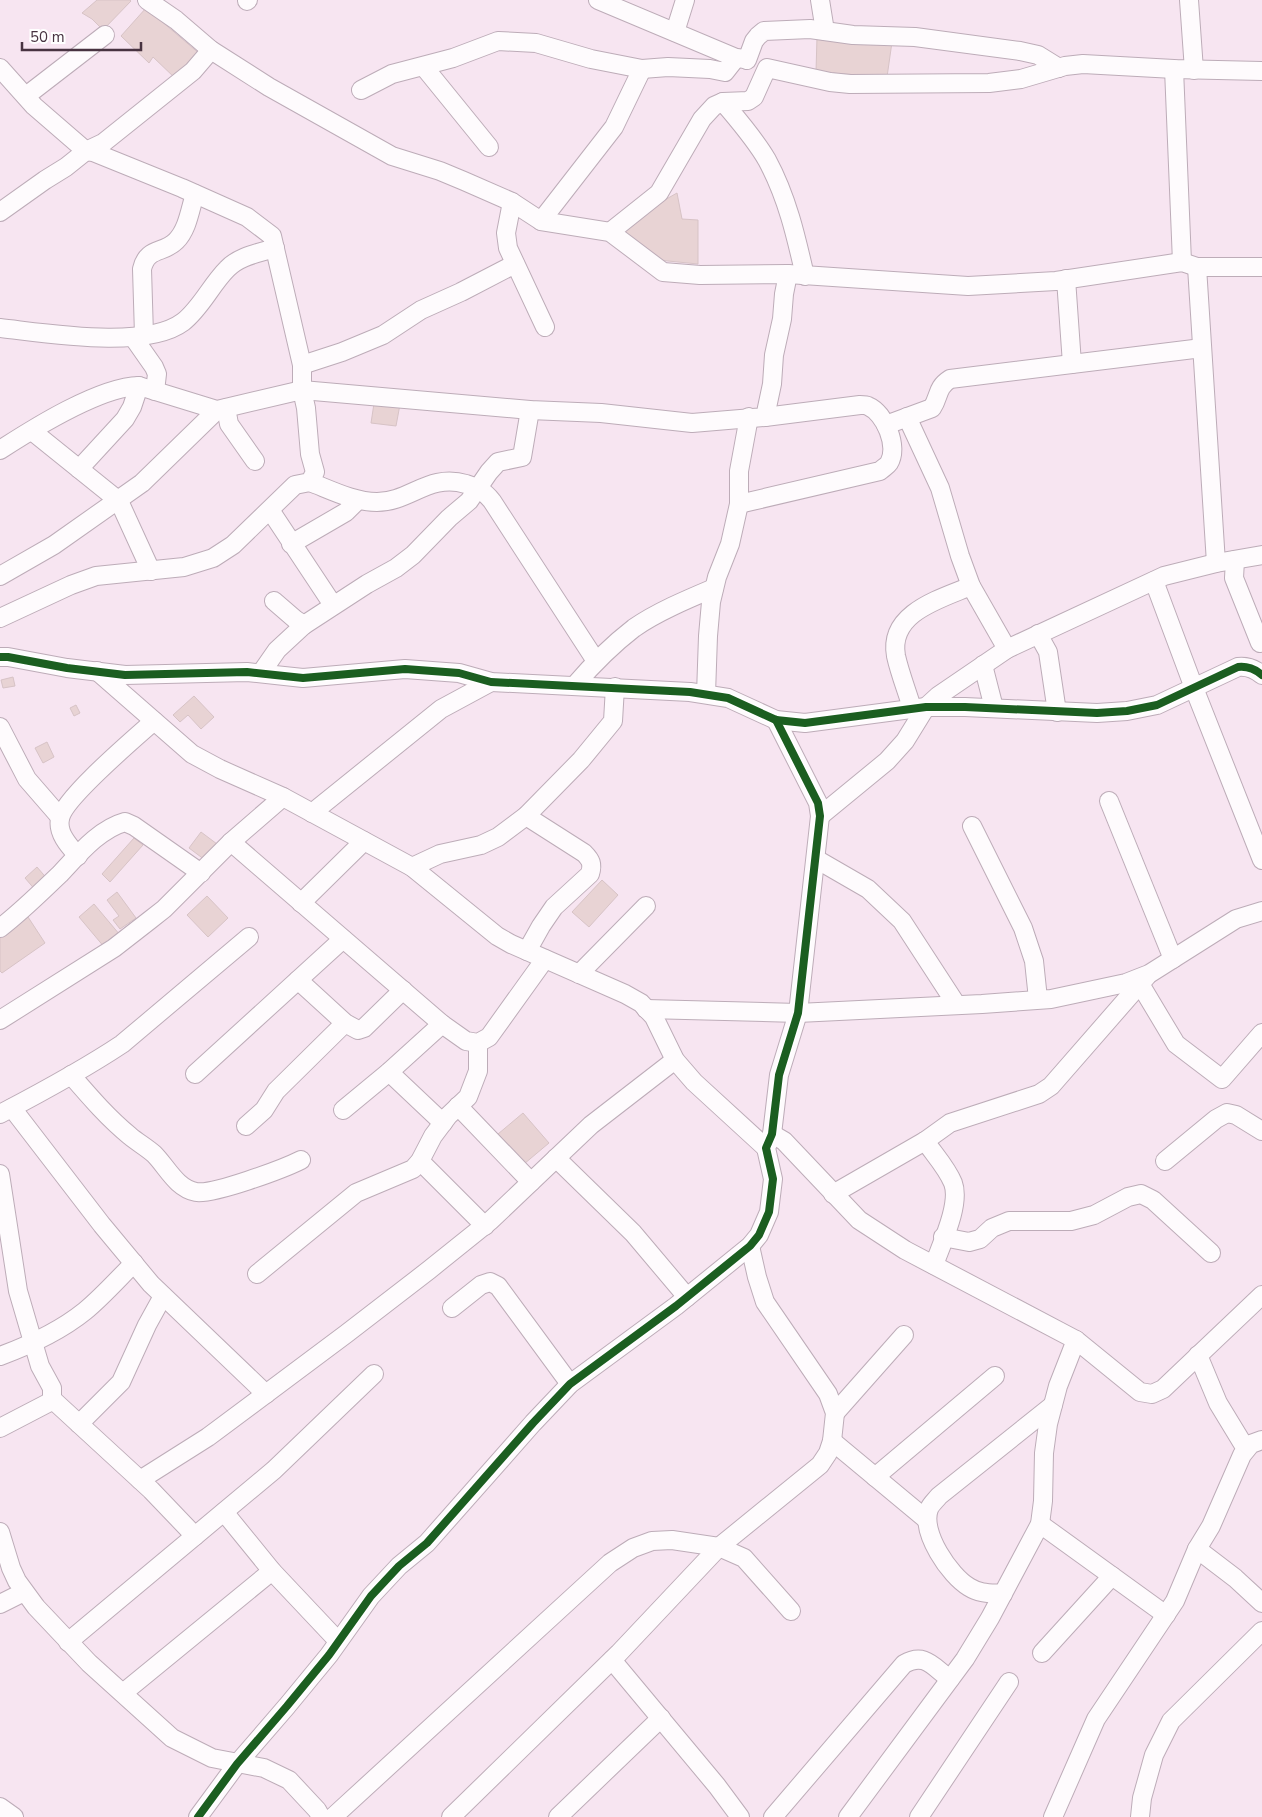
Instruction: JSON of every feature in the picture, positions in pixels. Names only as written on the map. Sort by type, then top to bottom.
[{"type":"street","points":[[147,0],[176,20],[211,50],[269,87],[392,156],[440,171],[512,202],[541,221],[610,232],[663,272],[796,275],[968,286],[1029,284],[1189,264],[1262,268]]},
{"type":"street","points":[[598,0],[767,68],[830,82],[850,84],[988,83],[1029,78],[1059,68],[1083,64],[1174,70],[1262,72]]},
{"type":"street","points":[[675,32],[685,0]]},
{"type":"street","points":[[820,0],[825,31]]},
{"type":"street","points":[[1189,0],[1194,70]]},
{"type":"street","points":[[361,90],[392,74],[424,67],[498,41],[536,42],[591,59],[642,69],[668,67],[710,69],[725,72],[742,59],[754,41],[764,31],[810,29],[853,35],[915,37],[1020,51],[1038,55],[1059,68]]},
{"type":"street","points":[[26,96],[105,36]]},
{"type":"street","points":[[0,212],[86,151],[103,143],[193,71],[211,50]]},
{"type":"street","points":[[424,67],[452,99],[488,147]]},
{"type":"street","points":[[0,68],[68,137],[86,151],[195,194],[247,218],[272,236],[302,365],[302,390],[306,408],[310,454],[315,472],[310,482]]},
{"type":"street","points":[[610,232],[659,193],[702,119],[714,106],[723,102],[748,101],[754,97],[767,68]]},
{"type":"street","points":[[541,221],[614,127],[642,69]]},
{"type":"street","points":[[1174,70],[1189,264],[1202,348],[1216,563]]},
{"type":"street","points":[[706,694],[711,602],[714,588],[730,544],[738,504],[739,471],[757,417],[772,384],[774,355],[782,319],[784,294],[796,275],[791,216],[770,167],[723,102]]},
{"type":"street","points":[[79,469],[125,419],[157,374],[138,336],[142,269],[146,257],[170,246],[177,240],[184,230],[195,194]]},
{"type":"street","points":[[512,202],[506,233],[508,248],[545,327]]},
{"type":"street","points":[[0,328],[111,339],[138,336],[174,327],[193,312],[228,268],[253,254],[275,248]]},
{"type":"street","points":[[302,365],[342,352],[383,335],[421,310],[461,292],[514,264]]},
{"type":"street","points":[[1066,279],[1072,364]]},
{"type":"street","points":[[886,425],[932,408],[942,384],[950,379],[1202,348]]},
{"type":"street","points":[[0,448],[72,408],[127,386],[147,389],[222,409],[302,390],[530,410],[600,413],[692,423],[860,405],[869,406],[886,425],[892,443],[892,456],[888,465],[880,471],[738,504]]},
{"type":"street","points":[[222,409],[229,424],[255,461]]},
{"type":"street","points":[[0,576],[54,545],[119,501],[156,471],[222,409]]},
{"type":"street","points":[[261,673],[277,650],[304,624],[396,568],[413,555],[449,518],[469,501],[498,462],[522,457],[530,410]]},
{"type":"street","points":[[907,417],[940,488],[960,556],[972,586],[1007,650]]},
{"type":"street","points":[[32,431],[119,501],[151,571]]},
{"type":"street","points":[[0,618],[70,585],[96,576],[184,567],[213,558],[233,545],[295,485],[310,482],[358,500],[376,502],[392,501],[442,481],[454,480],[484,491],[492,501],[596,661]]},
{"type":"street","points":[[291,544],[346,512],[358,500]]},
{"type":"street","points":[[270,510],[332,606]]},
{"type":"street","points":[[820,816],[887,761],[905,741],[919,708],[1007,650],[1164,576],[1216,563],[1262,555]]},
{"type":"street","points":[[1235,560],[1234,578],[1261,642],[1244,666]]},
{"type":"street","points":[[1154,581],[1262,860]]},
{"type":"street","points":[[919,708],[896,656],[897,634],[903,624],[914,613],[928,604],[972,586]]},
{"type":"street","points":[[575,685],[596,661],[636,627],[682,602],[714,588]]},
{"type":"street","points":[[274,601],[296,620],[304,624]]},
{"type":"street","points":[[1038,634],[1048,652],[1057,712]]},
{"type":"street","points":[[0,657],[125,675],[261,673],[303,678],[405,669],[458,673],[491,682],[690,692],[728,698],[776,720],[805,723],[919,708],[994,708],[1098,713],[1158,705],[1238,667],[1244,666],[1262,675]]},
{"type":"street","points":[[983,665],[994,708]]},
{"type":"street","points":[[97,671],[192,754],[220,769],[283,797],[412,867],[497,936],[624,994],[641,1004],[654,1018],[675,1060],[694,1082],[769,1141],[784,1141],[860,1220],[880,1235],[1076,1340],[1140,1392],[1152,1394],[1162,1389],[1262,1295]]},
{"type":"street","points":[[312,813],[441,709],[491,682]]},
{"type":"street","points":[[412,867],[440,854],[481,845],[498,837],[526,816],[581,760],[614,722],[615,688]]},
{"type":"street","points":[[198,1817],[237,1764],[288,1706],[329,1655],[371,1596],[399,1566],[427,1543],[570,1384],[687,1297],[750,1246],[758,1235],[769,1212],[772,1179],[769,1141],[779,1075],[798,1012],[820,816],[818,803],[776,720]]},
{"type":"street","points":[[78,856],[66,841],[61,830],[60,818],[65,806],[93,776],[154,721]]},
{"type":"street","points":[[0,727],[26,779],[60,818]]},
{"type":"street","points":[[0,1020],[114,948],[164,909],[231,842],[283,797]]},
{"type":"street","points":[[1109,801],[1173,959]]},
{"type":"street","points":[[526,816],[584,853],[591,861],[592,868],[590,874],[554,907],[527,951]]},
{"type":"street","points":[[0,928],[29,904],[78,856],[116,824],[125,822],[134,826],[200,873]]},
{"type":"street","points":[[972,826],[1022,928],[1034,961],[1038,999]]},
{"type":"street","points":[[301,903],[364,841]]},
{"type":"street","points":[[231,842],[442,1024],[466,1041],[478,1043],[489,1038],[545,959]]},
{"type":"street","points":[[816,859],[868,889],[902,921],[956,1004]]},
{"type":"street","points":[[580,974],[646,906]]},
{"type":"street","points":[[833,1194],[925,1141],[950,1123],[1039,1094],[1051,1086],[1145,979],[1236,919],[1262,911]]},
{"type":"street","points":[[249,937],[122,1044],[6,1111],[134,1264],[164,1296],[266,1394]]},
{"type":"street","points":[[195,1074],[343,939]]},
{"type":"street","points":[[646,1009],[798,1012],[982,1004],[1051,999],[1145,979]]},
{"type":"street","points":[[1145,979],[1176,1044],[1222,1080],[1262,1033]]},
{"type":"street","points":[[298,980],[345,1023],[358,1030],[364,1028],[403,990]]},
{"type":"street","points":[[246,1126],[264,1110],[276,1091],[345,1023]]},
{"type":"street","points":[[343,1110],[442,1024]]},
{"type":"street","points":[[257,1274],[356,1193],[413,1169],[443,1123],[468,1098],[474,1086],[479,1059],[478,1043]]},
{"type":"street","points":[[140,1480],[208,1437],[346,1334],[484,1226],[591,1125],[675,1060]]},
{"type":"street","points":[[389,1072],[443,1123]]},
{"type":"street","points":[[71,1075],[104,1113],[130,1137],[153,1153],[184,1188],[196,1192],[219,1190],[285,1168],[301,1160]]},
{"type":"street","points":[[458,1106],[531,1182]]},
{"type":"street","points":[[1164,1161],[1216,1119],[1227,1114],[1236,1115],[1262,1131]]},
{"type":"street","points":[[925,1141],[954,1184],[954,1205],[934,1265]]},
{"type":"street","points":[[556,1158],[633,1233],[687,1297]]},
{"type":"street","points":[[420,1161],[484,1226]]},
{"type":"street","points":[[0,1174],[18,1292],[40,1366],[52,1388],[52,1399],[140,1480],[195,1536]]},
{"type":"street","points":[[943,1237],[969,1242],[980,1239],[992,1228],[1009,1221],[1071,1221],[1094,1215],[1128,1197],[1141,1194],[1153,1200],[1210,1253]]},
{"type":"street","points":[[451,1817],[612,1660],[719,1547],[820,1465],[828,1453],[832,1441],[835,1413],[828,1394],[766,1302],[757,1278],[750,1246]]},
{"type":"street","points":[[0,1356],[33,1344],[55,1332],[84,1312],[134,1264]]},
{"type":"street","points":[[452,1308],[481,1286],[490,1282],[498,1286],[570,1384]]},
{"type":"street","points":[[80,1424],[120,1382],[147,1325],[164,1296]]},
{"type":"street","points":[[835,1413],[904,1336]]},
{"type":"street","points":[[848,1817],[966,1659],[1040,1524],[1043,1501],[1044,1453],[1048,1424],[1058,1386],[1076,1340]]},
{"type":"street","points":[[1198,1355],[1218,1403],[1246,1449]]},
{"type":"street","points":[[68,1642],[274,1470],[374,1374]]},
{"type":"street","points":[[875,1477],[995,1376]]},
{"type":"street","points":[[0,1428],[52,1399]]},
{"type":"street","points":[[1003,1594],[984,1593],[969,1587],[954,1574],[931,1541],[927,1520],[929,1508],[939,1496],[1053,1405]]},
{"type":"street","points":[[1053,1817],[1096,1718],[1175,1601],[1197,1549],[1211,1526],[1246,1449],[1251,1444],[1262,1440]]},
{"type":"street","points":[[832,1441],[927,1520]]},
{"type":"street","points":[[224,1512],[272,1571],[338,1641]]},
{"type":"street","points":[[1040,1524],[1166,1615]]},
{"type":"street","points":[[0,1532],[11,1568],[24,1592],[88,1663],[172,1738],[212,1758],[264,1768],[289,1780],[317,1810],[321,1817]]},
{"type":"street","points":[[333,1817],[610,1563],[633,1548],[652,1541],[672,1540],[719,1547],[744,1558],[791,1612]]},
{"type":"street","points":[[1197,1549],[1235,1578],[1262,1603]]},
{"type":"street","points":[[123,1693],[272,1571]]},
{"type":"street","points":[[1042,1653],[1112,1576]]},
{"type":"street","points":[[0,1604],[24,1592]]},
{"type":"street","points":[[1140,1817],[1142,1798],[1154,1755],[1170,1721],[1262,1632]]},
{"type":"street","points":[[773,1817],[904,1664],[914,1659],[924,1659],[950,1679]]},
{"type":"street","points":[[612,1660],[717,1786],[740,1817]]},
{"type":"street","points":[[919,1817],[1009,1682]]},
{"type":"street","points":[[558,1817],[661,1718]]},
{"type":"street","points":[[0,1807],[14,1817]]},
{"type":"building","points":[[97,0],[131,1],[103,30],[92,19],[82,13]]},
{"type":"building","points":[[146,8],[201,55],[176,79],[153,57],[149,63],[121,36]]},
{"type":"building","points":[[817,37],[892,42],[887,77],[816,72]]},
{"type":"building","points":[[677,193],[682,219],[698,220],[698,264],[658,260],[621,228],[624,223]]},
{"type":"building","points":[[375,397],[401,399],[396,426],[371,423]]},
{"type":"building","points":[[13,677],[15,686],[3,688],[1,680]]},
{"type":"building","points":[[194,696],[214,717],[201,729],[188,715],[180,722],[173,715]]},
{"type":"building","points":[[76,705],[80,713],[74,716],[70,708]]},
{"type":"building","points":[[47,742],[54,757],[43,763],[35,748]]},
{"type":"building","points":[[201,832],[217,844],[205,860],[189,848]]},
{"type":"building","points":[[134,838],[143,845],[110,882],[102,874]]},
{"type":"building","points":[[37,867],[49,881],[37,892],[25,878]]},
{"type":"building","points":[[602,880],[618,895],[589,927],[572,912]]},
{"type":"building","points":[[117,892],[136,918],[120,929],[113,920],[119,916],[107,900]]},
{"type":"building","points":[[207,896],[228,918],[208,937],[187,915]]},
{"type":"building","points":[[94,904],[120,935],[105,948],[79,917]]},
{"type":"building","points":[[28,917],[45,943],[2,973],[0,971],[0,936]]},
{"type":"building","points":[[523,1113],[549,1143],[524,1164],[498,1134]]},
{"type":"cycle path","points":[[0,657],[125,675],[247,672],[303,678],[405,669],[459,673],[491,682],[690,692],[728,698],[776,720],[805,723],[926,707],[1097,713],[1127,711],[1157,705],[1238,667],[1251,668],[1262,675]]},
{"type":"cycle path","points":[[198,1817],[237,1764],[329,1655],[371,1596],[399,1566],[427,1543],[570,1384],[676,1306],[750,1246],[759,1235],[769,1212],[773,1179],[766,1148],[772,1134],[779,1075],[798,1013],[820,816],[818,803],[776,720]]}]
